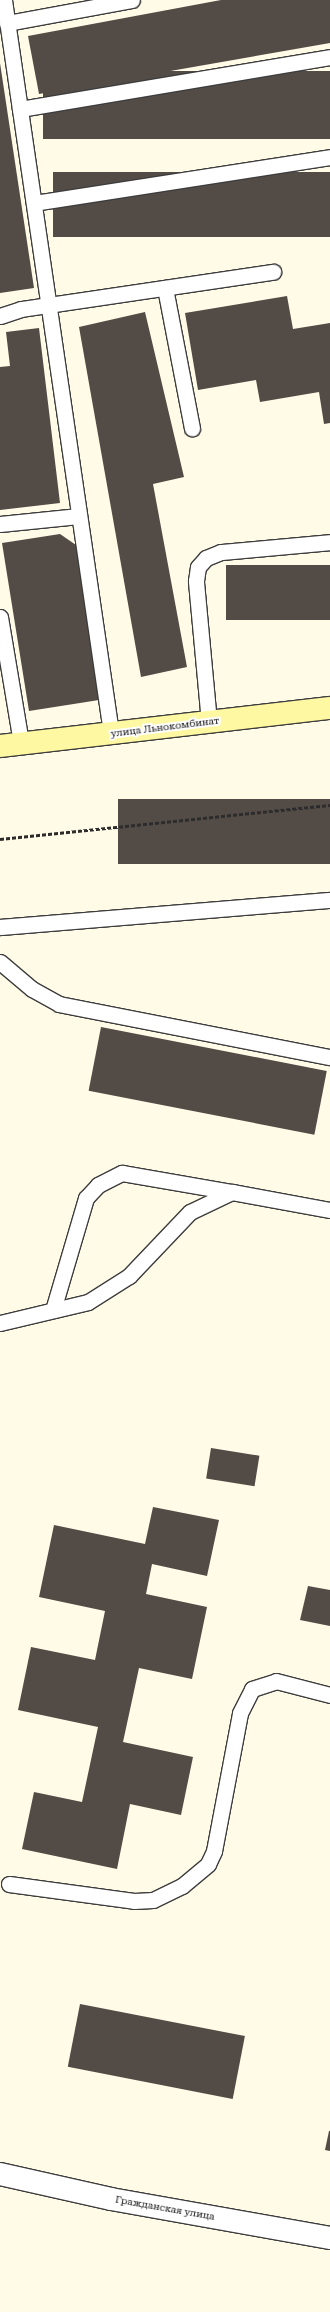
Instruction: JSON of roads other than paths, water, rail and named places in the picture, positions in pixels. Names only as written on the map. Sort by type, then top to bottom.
[{"type":"street","name":"улица Льнокомбинат","points":[[10,744],[330,708]]},
{"type":"street","name":"Гражданская улица","points":[[0,2174],[111,2199],[330,2238]]},
{"type":"lane","points":[[4,0],[110,733]]},
{"type":"lane","points":[[7,23],[132,0]]},
{"type":"lane","points":[[20,109],[330,56]]},
{"type":"lane","points":[[34,203],[330,157]]},
{"type":"lane","points":[[0,316],[48,306],[273,272]]},
{"type":"lane","points":[[165,288],[192,428]]},
{"type":"lane","points":[[0,524],[79,516]]},
{"type":"lane","points":[[209,722],[196,581],[198,567],[206,558],[221,552],[330,542]]},
{"type":"lane","points":[[0,617],[10,744]]},
{"type":"lane","points":[[0,927],[330,900]]},
{"type":"lane","points":[[0,962],[32,990],[59,1004],[330,1057]]},
{"type":"lane","points":[[53,1310],[86,1198],[98,1185],[122,1173],[330,1210]]},
{"type":"lane","points":[[0,1323],[88,1302],[129,1276],[190,1212],[232,1192]]},
{"type":"lane","points":[[9,1884],[134,1901],[153,1900],[182,1886],[208,1864],[214,1851],[240,1714],[252,1689],[276,1681],[330,1695]]}]
